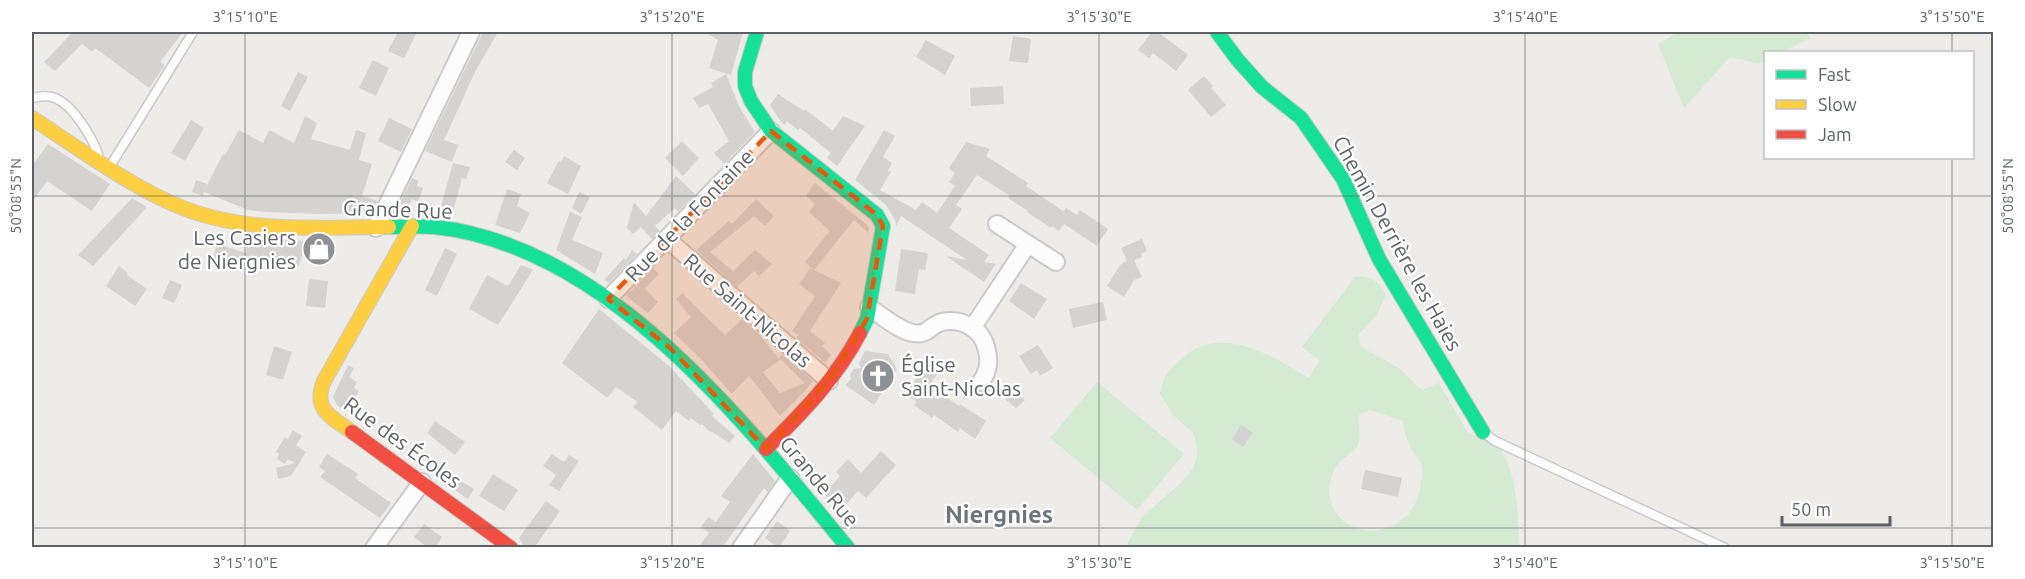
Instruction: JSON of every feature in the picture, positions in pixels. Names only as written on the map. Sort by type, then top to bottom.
[{"type":"street","points":[[376,228],[471,32]]},
{"type":"street","points":[[757,32],[746,72],[745,86],[751,101],[771,131],[877,215],[883,226],[867,319],[850,352],[815,400],[766,449]]},
{"type":"street","name":"Chemin Derrière les Haies","points":[[1217,32],[1262,87],[1301,118],[1343,179],[1378,259],[1483,432]]},
{"type":"street","name":"Grande Rue","points":[[32,118],[105,166],[159,197],[204,216],[282,227],[412,226],[457,231],[504,243],[553,264],[608,299],[670,348],[766,449],[848,548]]},
{"type":"street","name":"Rue de la Fontaine","points":[[608,299],[771,131]]},
{"type":"street","points":[[997,224],[1056,262]]},
{"type":"street","name":"Rue des Écoles","points":[[412,226],[324,381],[318,393],[319,405],[328,415],[511,548]]},
{"type":"street","name":"Rue Saint-Nicolas","points":[[667,239],[829,381]]},
{"type":"street","points":[[974,327],[1028,244]]},
{"type":"street","points":[[869,307],[906,331],[916,334],[926,332],[940,322],[956,322],[974,327],[984,341],[989,357],[988,372],[981,382]]},
{"type":"street","points":[[741,548],[790,478]]},
{"type":"street","points":[[374,548],[422,483]]},
{"type":"lane","points":[[105,166],[193,32]]},
{"type":"lane","points":[[32,98],[43,96],[54,98],[69,109],[93,139],[105,166]]},
{"type":"lane","points":[[1483,432],[1495,441],[1725,548]]},
{"type":"highlighted area","points":[[771,131],[877,215],[883,226],[867,319],[829,381],[766,449],[670,348],[608,299]]},
{"type":"green space","points":[[1679,32],[1807,32],[1810,38],[1784,51],[1764,51],[1764,62],[1759,64],[1730,57],[1684,108],[1658,44]]},
{"type":"green space","points":[[1363,276],[1374,281],[1380,285],[1386,295],[1376,316],[1359,334],[1360,346],[1400,369],[1422,390],[1439,383],[1468,433],[1486,440],[1501,451],[1511,471],[1514,484],[1518,511],[1519,547],[1125,548],[1142,517],[1183,481],[1193,468],[1198,453],[1194,434],[1174,416],[1160,394],[1169,371],[1196,349],[1212,344],[1229,343],[1262,352],[1309,378],[1319,360],[1302,347],[1355,277]],"holes":[[[1370,410],[1403,421],[1408,443],[1422,469],[1421,485],[1414,505],[1403,519],[1388,528],[1372,531],[1357,528],[1343,521],[1333,508],[1329,491],[1330,482],[1337,465],[1358,445],[1360,440],[1359,415]]]},
{"type":"green space","points":[[1097,382],[1184,454],[1137,510],[1050,438]]},
{"type":"building","points":[[73,32],[183,32],[160,62],[165,65],[149,88],[95,48],[92,52],[82,44],[55,71],[44,62]]},
{"type":"building","points":[[398,32],[417,32],[404,58],[388,51]]},
{"type":"building","points":[[483,32],[498,32],[475,72],[444,140],[458,145],[452,162],[425,151]]},
{"type":"building","points":[[704,32],[743,32],[731,75],[709,68],[718,40]]},
{"type":"building","points":[[1152,32],[1158,32],[1188,55],[1176,71],[1153,53],[1149,58],[1138,50]]},
{"type":"building","points":[[1013,36],[1031,39],[1028,63],[1009,61]]},
{"type":"building","points":[[926,40],[955,56],[945,75],[916,57]]},
{"type":"building","points":[[373,60],[389,68],[376,96],[359,88]]},
{"type":"building","points":[[298,72],[308,77],[290,111],[281,106]]},
{"type":"building","points":[[726,74],[739,106],[755,132],[724,164],[714,153],[729,141],[708,104],[699,108],[693,98],[713,87],[711,83]]},
{"type":"building","points":[[1204,76],[1226,105],[1211,117],[1188,90]]},
{"type":"building","points":[[1003,86],[1004,104],[971,106],[970,88]]},
{"type":"building","points":[[778,94],[804,111],[805,109],[833,131],[843,116],[865,126],[837,166],[827,158],[831,153],[800,128],[798,130],[787,121],[785,125],[781,122],[770,105]]},
{"type":"building","points":[[305,116],[317,123],[311,139],[350,150],[356,130],[366,133],[359,160],[372,164],[362,196],[378,201],[371,213],[320,214],[248,210],[204,192],[203,196],[192,192],[196,180],[207,184],[204,191],[223,154],[225,155],[239,130],[263,143],[269,130],[294,143]]},
{"type":"building","points":[[389,118],[412,129],[401,152],[378,141]]},
{"type":"building","points":[[191,120],[204,128],[185,161],[171,153]]},
{"type":"building","points":[[884,130],[895,136],[883,157],[892,163],[888,171],[891,172],[880,190],[916,210],[922,202],[937,213],[955,186],[949,182],[955,173],[949,168],[966,142],[990,149],[986,156],[1028,183],[1026,186],[1063,211],[1066,208],[1077,215],[1080,210],[1108,229],[1097,246],[1064,224],[1059,231],[1052,226],[1051,228],[1008,198],[1010,196],[977,175],[956,205],[962,209],[949,228],[989,255],[984,262],[996,264],[984,282],[946,256],[967,260],[901,216],[896,226],[886,205],[855,180]]},
{"type":"building","points":[[682,141],[699,158],[683,176],[665,158]]},
{"type":"building","points":[[48,144],[110,184],[92,211],[47,181],[32,202],[32,166]]},
{"type":"building","points":[[514,150],[525,158],[517,170],[505,162]]},
{"type":"building","points":[[564,156],[581,166],[568,194],[547,183]]},
{"type":"building","points":[[453,163],[470,167],[466,179],[462,178],[452,216],[439,214]]},
{"type":"building","points":[[676,176],[695,194],[678,212],[675,208],[655,226],[660,231],[652,239],[641,227],[633,234],[627,228],[634,202],[646,216]]},
{"type":"building","points":[[412,178],[418,181],[417,186],[423,188],[418,202],[412,199],[405,213],[395,213]]},
{"type":"building","points":[[815,183],[869,228],[868,233],[854,220],[814,270],[805,262],[830,231],[809,212],[815,204],[806,196]]},
{"type":"building","points":[[507,189],[521,194],[517,206],[530,213],[520,233],[495,225]]},
{"type":"building","points":[[579,192],[590,197],[581,214],[572,208]]},
{"type":"building","points":[[132,198],[147,207],[93,266],[78,255]]},
{"type":"building","points":[[756,199],[774,216],[765,226],[754,216],[710,252],[733,271],[755,250],[772,264],[759,276],[754,271],[737,287],[696,250],[729,221],[732,224]]},
{"type":"building","points":[[570,212],[582,217],[572,240],[603,253],[595,274],[556,250]]},
{"type":"building","points":[[247,237],[306,241],[299,266],[227,259],[224,268],[211,264],[217,244],[246,253]]},
{"type":"building","points":[[1142,239],[1147,251],[1141,254],[1142,257],[1134,260],[1142,277],[1134,280],[1124,297],[1107,286],[1120,265],[1127,261],[1121,248]]},
{"type":"building","points":[[445,248],[457,254],[437,296],[425,290]]},
{"type":"building","points":[[901,249],[928,253],[925,270],[919,269],[915,294],[895,291]]},
{"type":"building","points":[[632,250],[637,254],[609,283],[604,280],[624,258],[626,260]]},
{"type":"building","points":[[521,265],[533,270],[498,325],[469,309],[487,275],[508,286]]},
{"type":"building","points":[[119,266],[128,273],[127,275],[147,289],[135,306],[106,286]]},
{"type":"building","points":[[653,268],[659,274],[645,289],[658,302],[648,313],[626,296]]},
{"type":"building","points":[[810,268],[841,283],[810,331],[825,343],[822,346],[831,355],[825,363],[796,338],[799,335],[792,331],[815,296],[799,284]]},
{"type":"building","points":[[309,279],[328,281],[325,308],[306,306]]},
{"type":"building","points":[[170,280],[182,285],[174,303],[162,298]]},
{"type":"building","points":[[1021,283],[1047,299],[1034,319],[1009,301]]},
{"type":"building","points":[[682,293],[725,335],[742,319],[759,334],[780,360],[763,372],[780,393],[805,383],[779,358],[782,354],[813,381],[780,416],[749,376],[732,394],[674,333],[691,317],[676,299]]},
{"type":"building","points":[[1103,302],[1107,320],[1073,328],[1069,309]]},
{"type":"building","points":[[599,309],[668,365],[714,414],[712,416],[735,436],[729,443],[710,432],[702,424],[700,425],[691,418],[689,421],[676,411],[662,430],[633,407],[637,402],[616,387],[607,398],[562,363]]},
{"type":"building","points":[[1038,345],[1053,368],[1040,376],[1037,370],[1031,374],[1019,356]]},
{"type":"building","points":[[274,346],[292,352],[283,380],[266,375]]},
{"type":"building","name":"Église Saint-Nicolas","points":[[865,351],[888,354],[897,369],[874,405],[845,385],[851,379],[850,374],[854,369],[861,368],[859,363]]},
{"type":"building","points":[[927,363],[939,372],[929,385],[986,421],[975,439],[960,428],[958,432],[934,415],[932,418],[914,405],[917,402],[905,394]]},
{"type":"building","points":[[348,365],[354,368],[349,377],[357,382],[354,388],[359,391],[347,412],[337,405],[333,397]]},
{"type":"building","points":[[1013,390],[1025,400],[1016,408],[1005,399]]},
{"type":"building","points":[[435,421],[465,442],[455,455],[427,433]]},
{"type":"building","points":[[1241,425],[1253,433],[1243,447],[1232,439]]},
{"type":"building","points":[[293,430],[302,436],[296,445],[306,452],[291,476],[278,479],[276,468],[295,463],[288,459],[285,464],[277,459],[279,454],[276,452],[285,437],[288,439]]},
{"type":"building","points":[[881,451],[896,465],[866,498],[858,491],[841,510],[824,494],[840,476],[836,472],[848,459],[861,473]]},
{"type":"building","points":[[327,454],[358,474],[355,478],[391,503],[380,518],[320,477],[325,471],[319,467]]},
{"type":"building","points":[[552,454],[564,462],[569,455],[579,461],[559,491],[549,485],[556,475],[543,466]]},
{"type":"building","points":[[753,454],[775,481],[768,492],[764,488],[722,548],[698,548],[709,533],[701,527],[708,517],[716,522],[730,502],[721,496]]},
{"type":"building","points":[[1365,470],[1402,478],[1398,497],[1361,489]]},
{"type":"building","points":[[493,474],[518,490],[504,511],[479,496]]},
{"type":"building","points":[[454,477],[474,489],[468,499],[449,486]]},
{"type":"building","points":[[546,501],[560,511],[534,548],[525,548],[519,538]]},
{"type":"building","points":[[777,521],[790,531],[779,548],[765,538]]},
{"type":"building","points":[[424,524],[442,537],[435,548],[428,548],[414,537]]},
{"type":"traffic: fast","points":[[757,32],[745,72],[745,86],[751,101],[771,131],[877,215],[883,226],[867,319],[860,333]]},
{"type":"traffic: fast","points":[[1217,32],[1262,87],[1301,118],[1343,179],[1379,259],[1483,432]]},
{"type":"traffic: fast","points":[[389,227],[434,227],[498,241],[558,267],[614,304],[668,347],[718,396],[848,548]]},
{"type":"traffic: slow","points":[[32,118],[132,183],[194,212],[218,219],[266,226],[389,227]]},
{"type":"traffic: slow","points":[[352,432],[326,412],[320,399],[321,391],[324,381],[412,226]]},
{"type":"traffic: jam","points":[[766,449],[806,408],[829,380],[851,350],[860,333]]},
{"type":"traffic: jam","points":[[352,432],[511,548]]},
{"type":"place","name":"Les Casiers de Niergnies","points":[[319,249]]},
{"type":"place","name":"Église Saint-Nicolas","points":[[878,376]]},
{"type":"district","name":"Niergnies","points":[[999,514]]}]
